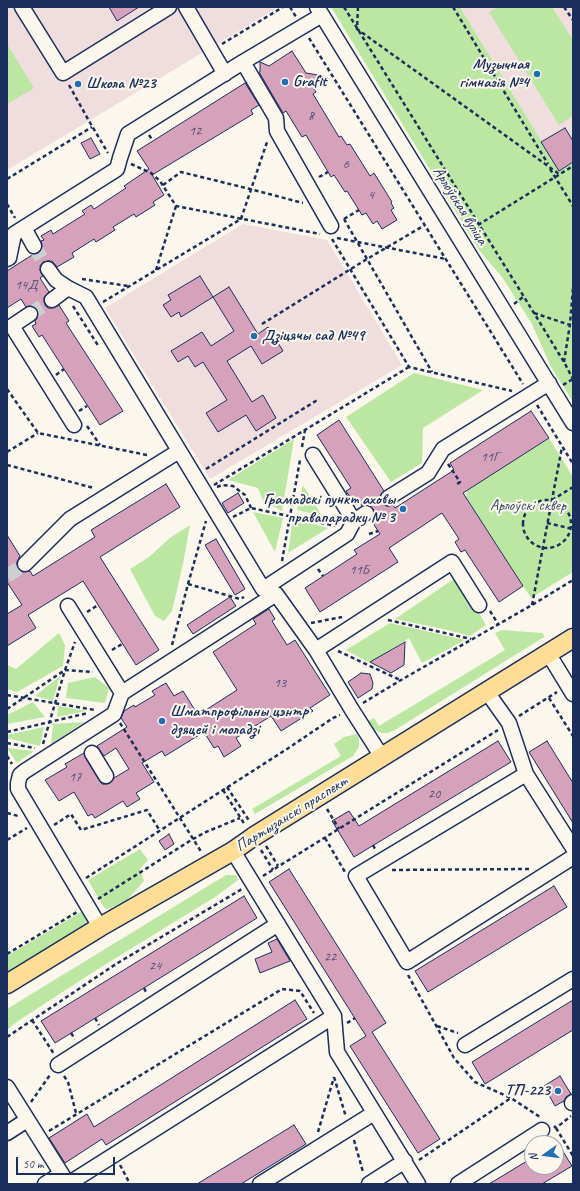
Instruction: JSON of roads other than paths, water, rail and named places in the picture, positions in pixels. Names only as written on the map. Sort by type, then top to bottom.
[{"type":"main road","name":"Партызанскі праспект","points":[[7,984],[100,927],[209,866],[253,837],[320,797],[573,638]]},
{"type":"street","points":[[22,7],[63,74],[169,7]]},
{"type":"street","points":[[186,7],[226,74]]},
{"type":"street","points":[[7,259],[9,258],[14,234],[20,224],[117,169],[128,134],[302,27],[320,11]]},
{"type":"street","name":"Арлоўская вуліца","points":[[320,11],[554,385],[573,423]]},
{"type":"street","points":[[243,62],[276,118],[276,130],[333,227]]},
{"type":"street","points":[[20,224],[34,246]]},
{"type":"street","points":[[48,269],[56,280],[72,283],[86,297],[174,454],[208,491],[270,591],[320,647],[352,710],[382,757]]},
{"type":"street","points":[[52,300],[72,283]]},
{"type":"street","points":[[30,314],[12,326],[76,418]]},
{"type":"street","points":[[388,498],[428,473],[443,449],[530,395],[554,385]]},
{"type":"street","points":[[25,564],[70,519],[174,454]]},
{"type":"street","points":[[312,455],[352,525]]},
{"type":"street","points":[[100,927],[18,789],[20,775],[114,714],[122,693],[270,591],[279,579],[347,534],[352,525],[366,513]]},
{"type":"street","points":[[320,647],[452,562],[479,605]]},
{"type":"street","points":[[68,606],[122,693]]},
{"type":"street","points":[[548,653],[570,690]]},
{"type":"street","points":[[487,692],[509,723],[526,774],[573,848]]},
{"type":"street","points":[[82,735],[106,776]]},
{"type":"street","points":[[526,774],[356,876],[407,962],[573,857]]},
{"type":"street","points":[[233,851],[340,1020],[337,1052],[418,1184]]},
{"type":"street","points":[[58,1065],[278,924]]},
{"type":"street","points":[[465,1045],[573,979]]},
{"type":"street","points":[[7,1087],[68,1184],[113,1155],[340,1020]]},
{"type":"street","points":[[260,1184],[374,1113]]},
{"type":"street","points":[[7,1133],[25,1116]]},
{"type":"street","points":[[458,1184],[545,1124]]},
{"type":"street","points":[[369,1184],[407,1164]]},
{"type":"street","points":[[45,1184],[61,1174]]},
{"type":"tunnel","points":[[34,246],[48,269]]},
{"type":"tunnel","points":[[30,314],[52,300]]},
{"type":"tunnel","points":[[7,576],[25,564]]},
{"type":"place","name":"Музычная гімназія №4","points":[[537,74]]},
{"type":"place","name":"Grafit","points":[[285,82]]},
{"type":"place","name":"Школа №23","points":[[78,84]]},
{"type":"place","name":"Дзіцячы сад №49","points":[[254,336]]},
{"type":"place","name":"Грамадскі пункт аховы правапарадку № 3","points":[[403,509]]},
{"type":"place","name":"Шматпрофільны цэнтр дзяцей і моладзі","points":[[162,721]]},
{"type":"place","name":"ТП-223","points":[[558,1091]]},
{"type":"park label","name":"Арлоўскі сквер","points":[[528,506]]}]
